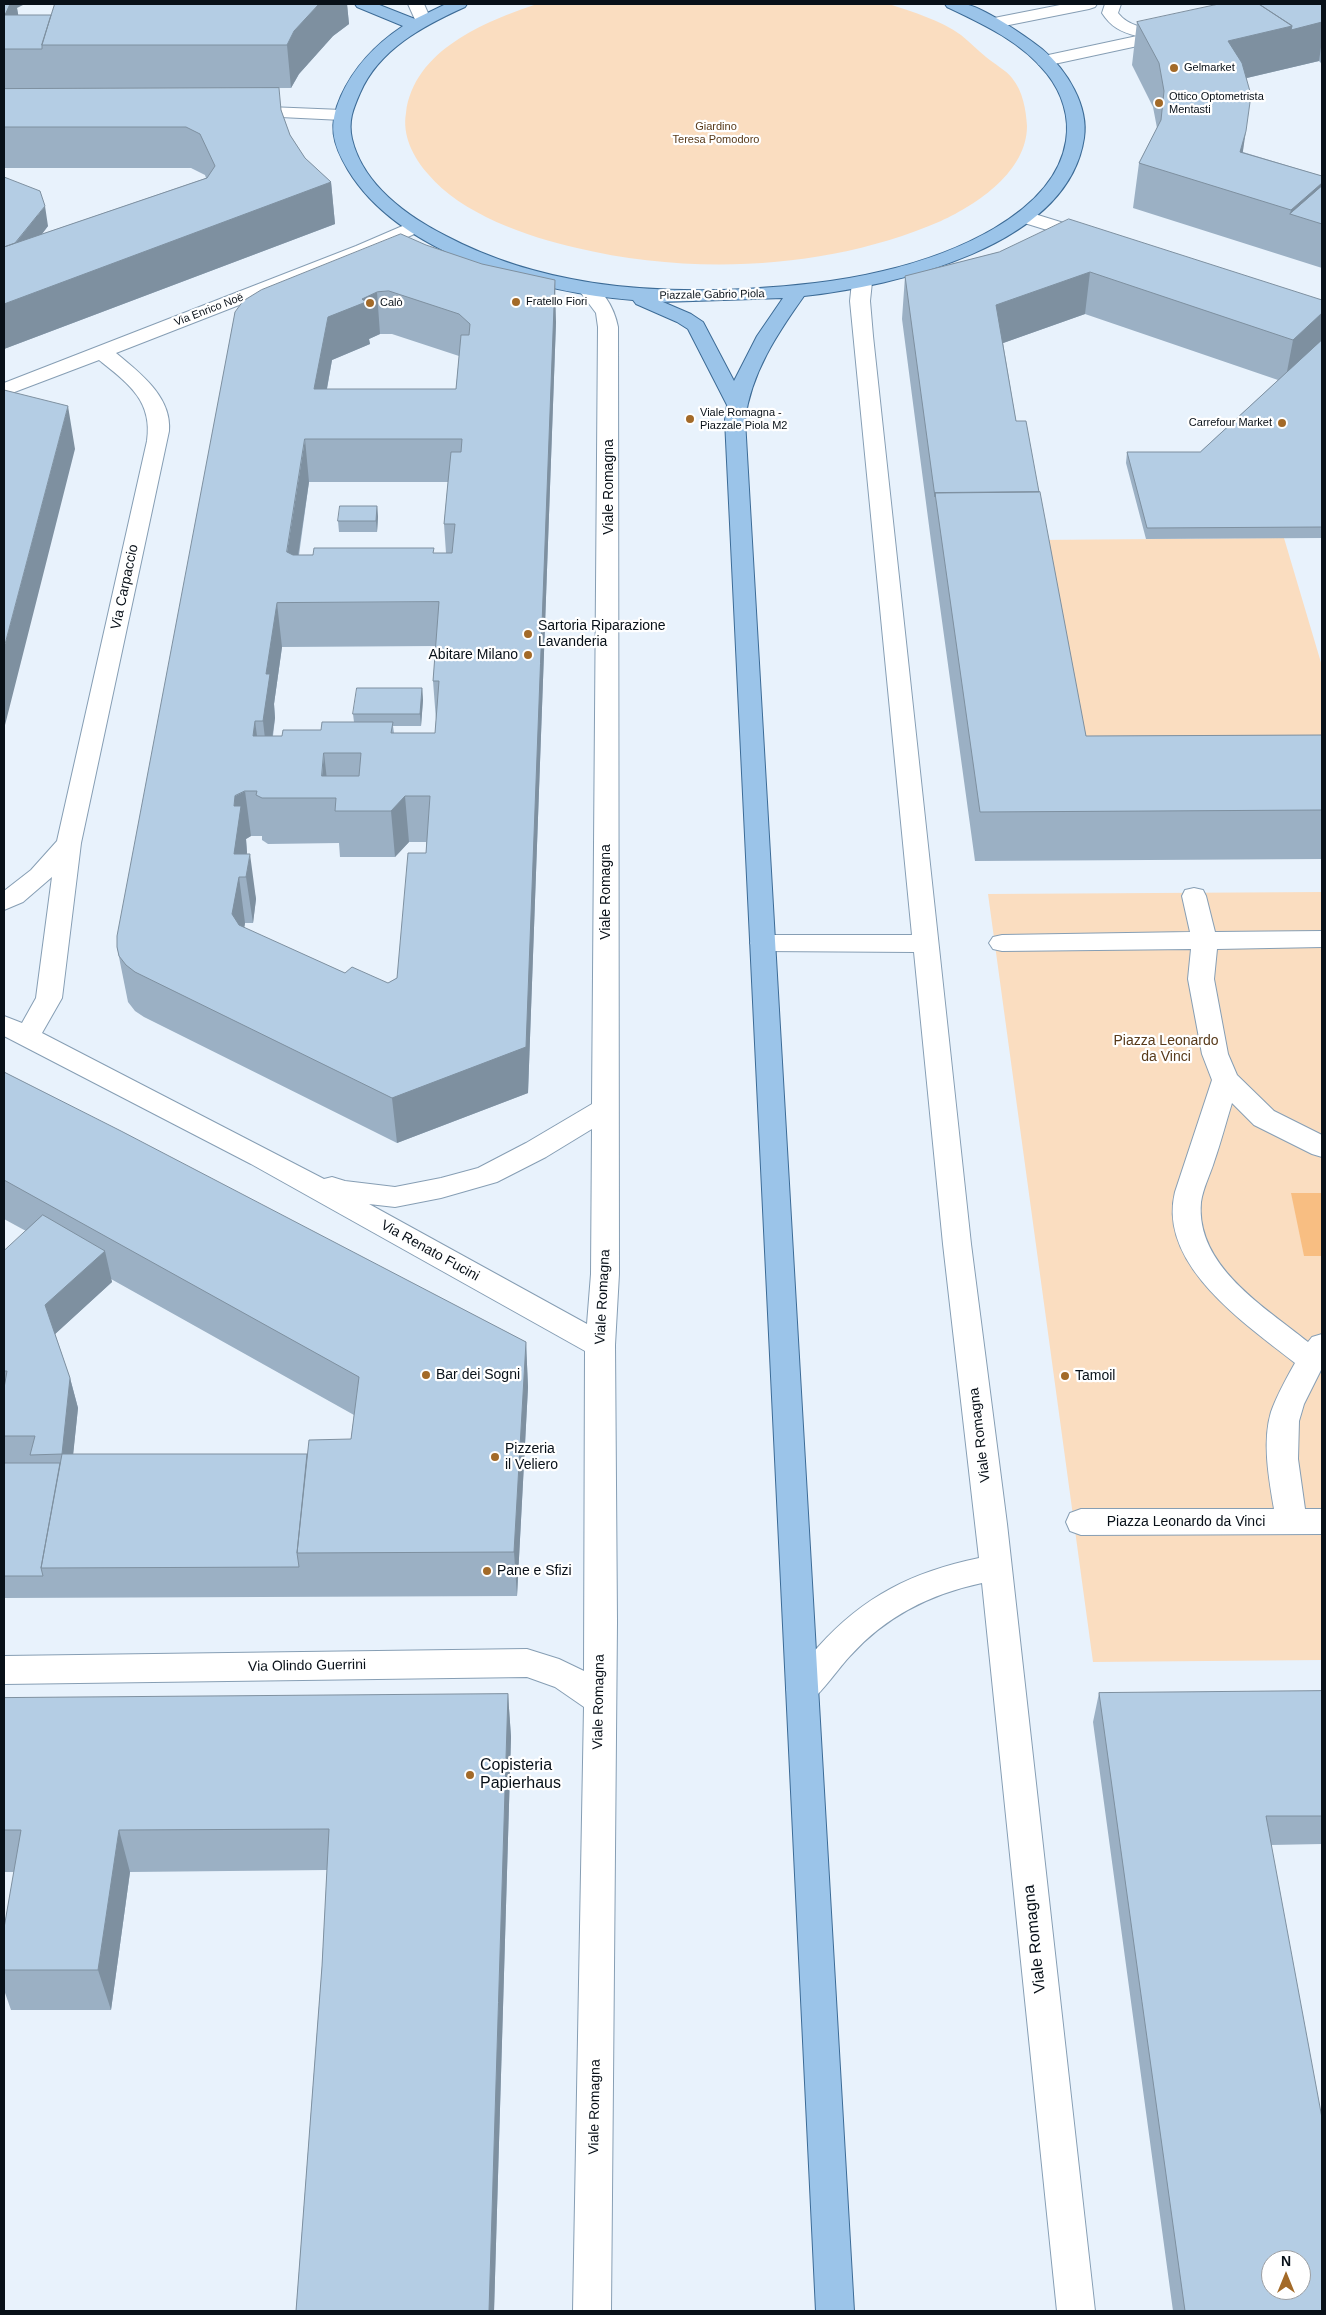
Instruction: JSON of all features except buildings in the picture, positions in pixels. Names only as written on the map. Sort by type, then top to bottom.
[{"type":"main road","points":[[363,4],[420,23]]},
{"type":"main road","name":"Piazzale Gabrio Piola","points":[[459,4],[420,23],[379,52],[354,82],[342,115],[344,144],[356,173],[379,201],[414,227],[451,247],[494,264],[588,289],[633,295],[709,296],[797,292],[862,282],[897,274],[946,258],[990,239],[1025,217],[1056,186],[1073,154],[1077,122],[1067,90],[1045,61],[1024,43],[994,23],[953,4]]},
{"type":"main road","points":[[797,292],[773,325],[761,347],[736,404],[735,420],[835,2311]]},
{"type":"main road","points":[[633,295],[684,318],[696,326],[736,404]]},
{"type":"street","points":[[416,4],[420,23]]},
{"type":"street","points":[[994,23],[1089,4]]},
{"type":"street","points":[[1045,61],[1177,33],[1141,32],[1124,26],[1112,18],[1110,9],[1113,4]]},
{"type":"street","points":[[232,111],[282,111],[342,115]]},
{"type":"street","points":[[1025,217],[1106,242]]},
{"type":"street","name":"Via Enrico Noë","points":[[4,390],[363,250],[414,227]]},
{"type":"street","name":"Viale Romagna","points":[[862,282],[860,301],[957,1244],[1076,2311]]},
{"type":"street","name":"Viale Romagna","points":[[588,289],[606,314],[608,327],[609,476],[605,1274],[600,1345],[602,1513],[592,2311]]},
{"type":"street","name":"Via Carpaccio","points":[[15,1031],[38,1020],[49,998],[69,843],[157,441],[159,420],[149,396],[133,377],[102,352]]},
{"type":"street","name":"Via Carpaccio","points":[[4,902],[15,896],[41,875],[69,843]]},
{"type":"street","points":[[1194,896],[1204,941],[1201,980],[1215,1054],[1225,1080],[1264,1118],[1322,1147]]},
{"type":"street","points":[[1002,943],[1322,940]]},
{"type":"street","points":[[763,943],[926,944]]},
{"type":"street","name":"Via Renato Fucini","points":[[15,1031],[261,1157],[600,1345]]},
{"type":"street","points":[[1225,1080],[1201,1160],[1191,1183],[1186,1204],[1186,1227],[1196,1253],[1208,1271],[1227,1290],[1316,1353],[1284,1419],[1283,1462],[1291,1521]]},
{"type":"street","name":"Via Renato Fucini","points":[[261,1157],[343,1191],[395,1197],[442,1188],[487,1174],[536,1150],[606,1108]]},
{"type":"street","name":"Piazza Leonardo da Vinci","points":[[1081,1522],[1322,1521]]},
{"type":"street","points":[[802,1689],[848,1635],[871,1614],[897,1598],[924,1585],[965,1573],[994,1568]]},
{"type":"street","name":"Via Olindo Guerrini","points":[[4,1670],[527,1663],[547,1667],[563,1674],[579,1684],[599,1701]]},
{"type":"green space","name":"Giardino Teresa Pomodoro","points":[[537,4],[889,4],[945,25],[961,35],[1009,75],[1019,89],[1025,107],[1027,126],[1025,142],[1019,157],[1010,171],[998,184],[970,205],[941,221],[899,237],[854,249],[808,258],[762,263],[715,264],[668,262],[622,257],[558,243],[496,222],[458,201],[428,174],[413,153],[407,137],[405,121],[412,91],[422,72],[437,56],[474,30],[516,11]]},
{"type":"green space","points":[[1284,538],[1322,666],[1322,784],[1079,786],[1035,540]]},
{"type":"green space","name":"Piazza Leonardo da Vinci","points":[[1322,892],[1322,1660],[1093,1662],[988,894]]},
{"type":"shaded area","points":[[1291,1193],[1322,1193],[1322,1256],[1304,1256]]},
{"type":"place","name":"Gelmarket","points":[[1174,68]]},
{"type":"place","name":"Ottico Optometrista Mentasti","points":[[1159,103]]},
{"type":"place","name":"Fratello Fiori","points":[[516,302]]},
{"type":"place","name":"Calò","points":[[370,303]]},
{"type":"place","name":"Viale Romagna - Piazzale Piola M2","points":[[690,419]]},
{"type":"place","name":"Carrefour Market","points":[[1282,423]]},
{"type":"place","name":"Sartoria Riparazione Lavanderia","points":[[528,634]]},
{"type":"place","name":"Abitare Milano","points":[[528,655]]},
{"type":"place","name":"Bar dei Sogni","points":[[426,1375]]},
{"type":"place","name":"Tamoil","points":[[1065,1376]]},
{"type":"place","name":"Pizzeria il Veliero","points":[[495,1457]]},
{"type":"place","name":"Pane e Sfizi","points":[[487,1571]]},
{"type":"place","name":"Copisteria Papierhaus","points":[[470,1775]]}]
